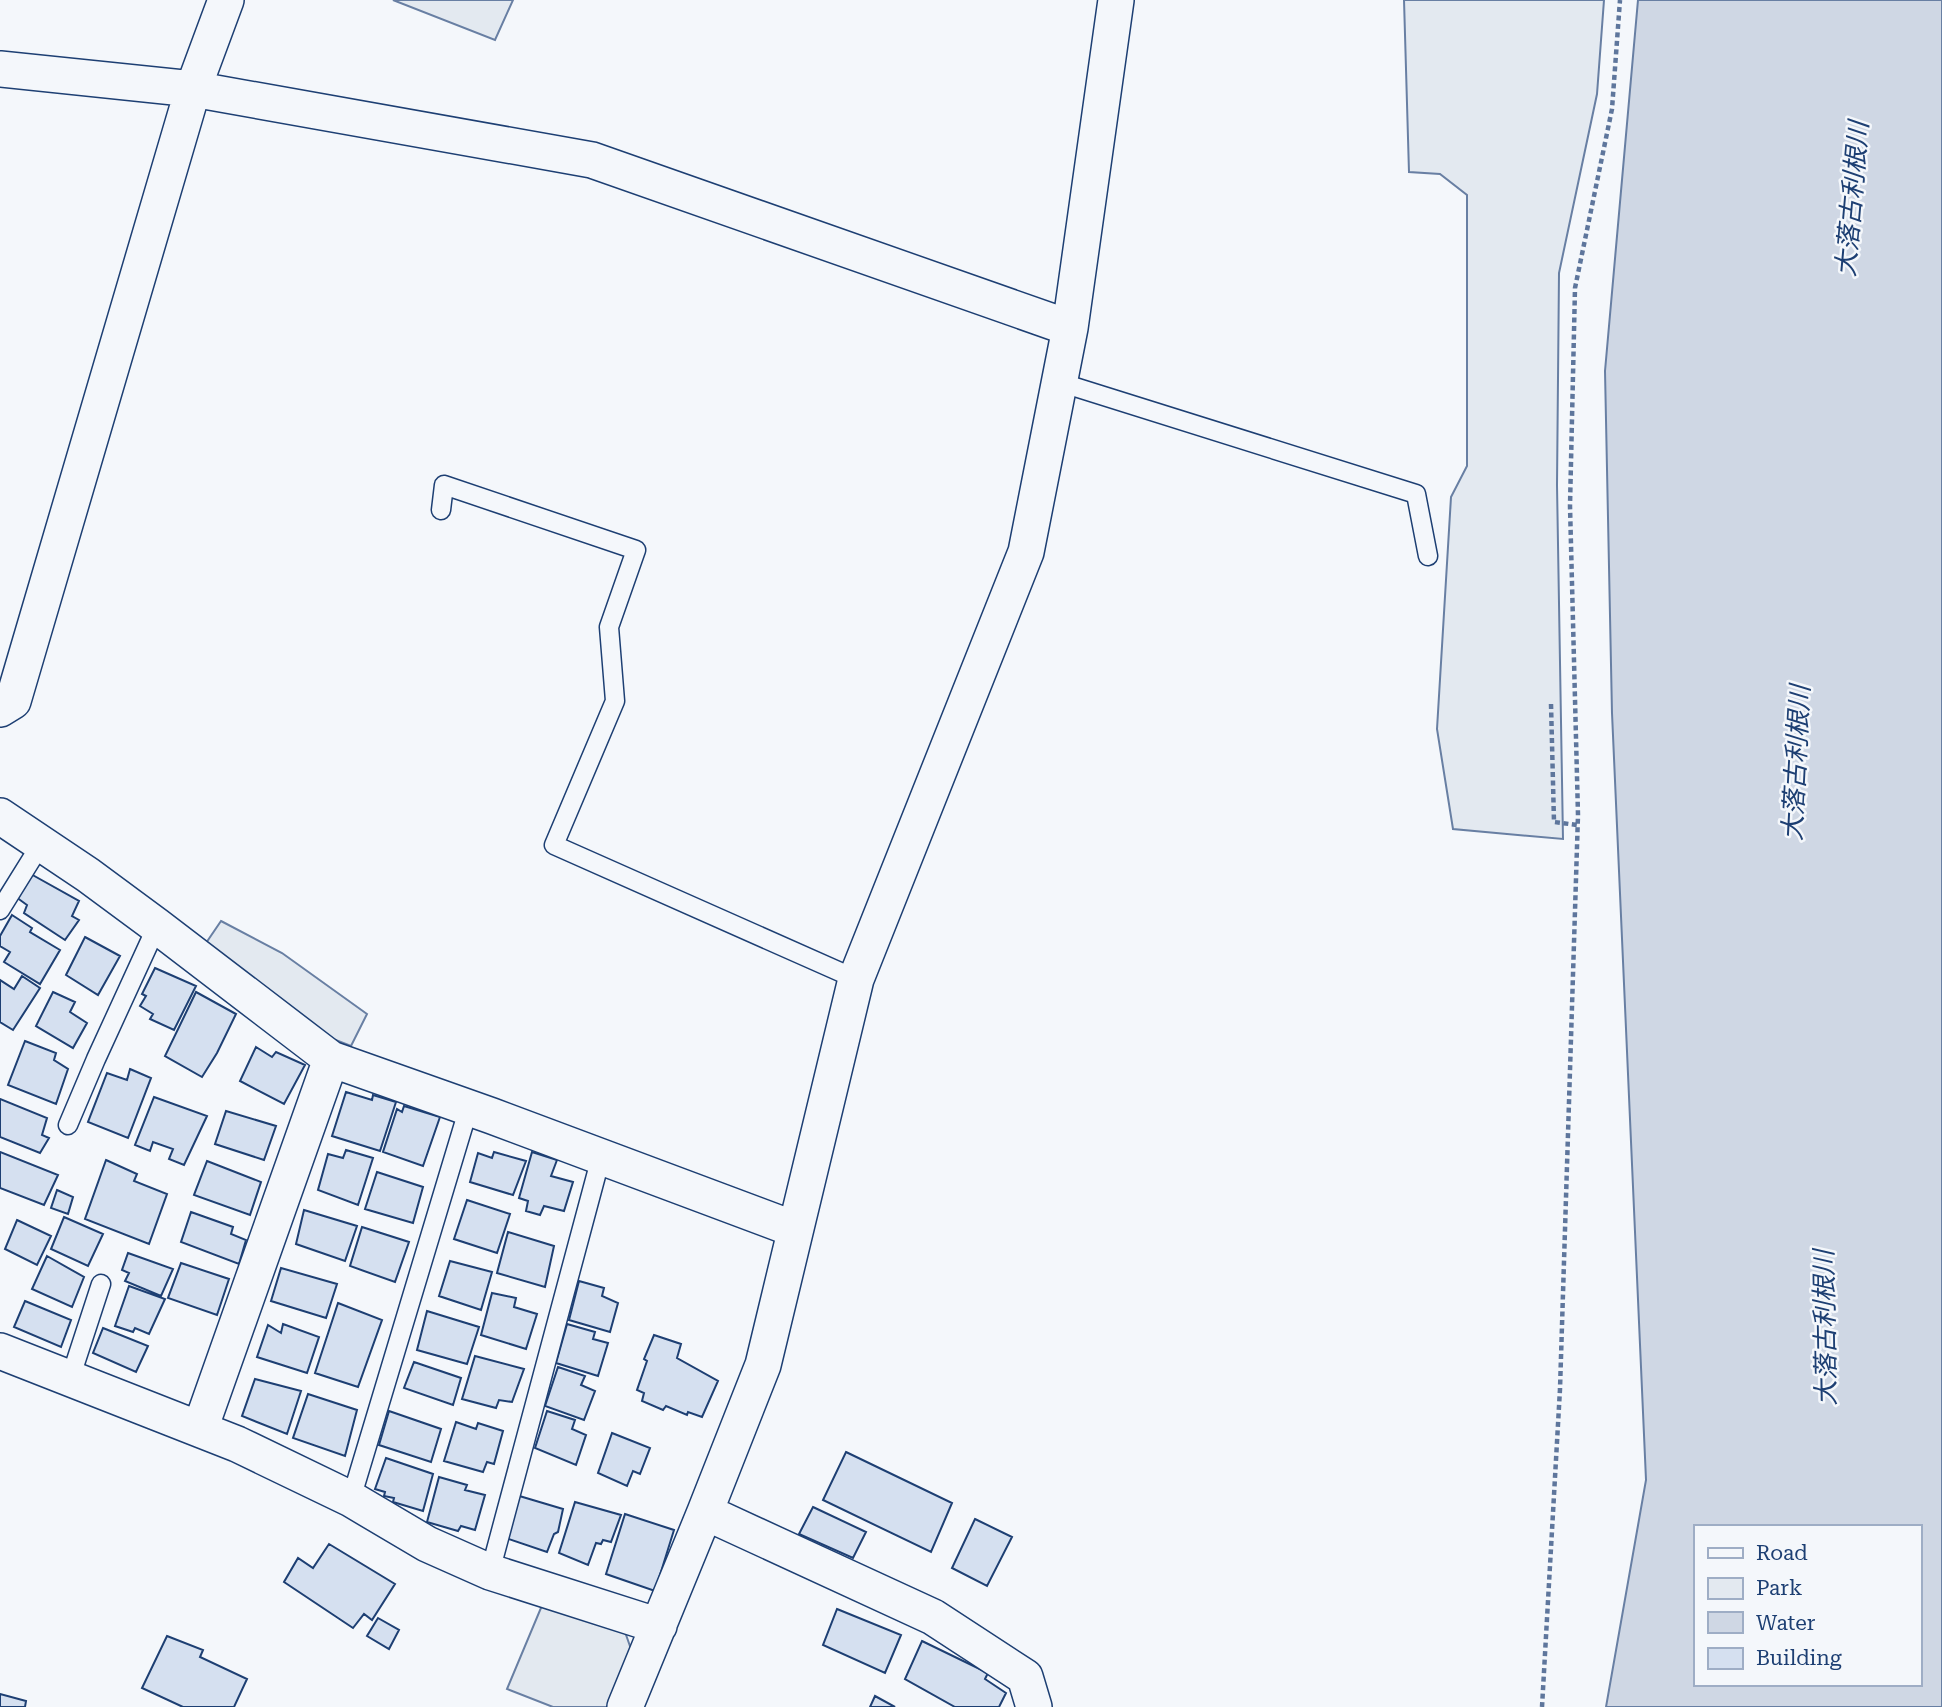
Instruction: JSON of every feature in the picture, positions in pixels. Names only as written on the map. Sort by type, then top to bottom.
[{"type":"street","points":[[0,709],[13,701],[193,89],[226,0]]},
{"type":"street","points":[[625,1707],[762,1365],[856,979],[1026,552],[1070,328],[1116,0]]},
{"type":"street","points":[[0,69],[193,89],[592,160],[1070,328]]},
{"type":"street","points":[[0,816],[88,875],[331,1059],[469,1107],[794,1229]]},
{"type":"street","points":[[200,1429],[331,1059]]},
{"type":"street","points":[[0,1351],[237,1444],[351,1499],[426,1544],[490,1572],[659,1626]]},
{"type":"street","points":[[705,1512],[933,1617],[1025,1677],[1034,1707]]},
{"type":"lane","points":[[1059,382],[1416,494],[1429,556]]},
{"type":"lane","points":[[441,510],[444,485],[636,550],[609,627],[615,701],[554,845],[856,979]]},
{"type":"lane","points":[[0,910],[40,844]]},
{"type":"lane","points":[[68,1125],[157,926]]},
{"type":"lane","points":[[351,1499],[469,1107]]},
{"type":"lane","points":[[490,1572],[601,1157]]},
{"type":"lane","points":[[69,1379],[101,1284]]},
{"type":"path","points":[[1542,1707],[1560,1389],[1577,825],[1570,506],[1575,288],[1612,109],[1620,0]]},
{"type":"path","points":[[1551,704],[1554,822],[1577,825]]},
{"type":"green space","points":[[393,0],[513,0],[495,40]]},
{"type":"green space","points":[[1404,0],[1604,0],[1597,94],[1559,273],[1557,485],[1563,839],[1453,829],[1437,729],[1451,497],[1467,466],[1467,195],[1440,174],[1409,172]]},
{"type":"green space","points":[[221,921],[282,953],[367,1014],[351,1046],[333,1039],[204,946]]},
{"type":"green space","points":[[543,1603],[625,1632],[631,1649],[607,1707],[553,1707],[507,1689]]},
{"type":"water","name":"大落古利根川","points":[[1638,0],[1942,0],[1942,1707],[1606,1707],[1646,1480],[1612,713],[1605,371]]},
{"type":"building","points":[[29,873],[79,901],[72,916],[79,920],[65,940],[24,913],[27,905],[16,897]]},
{"type":"building","points":[[12,915],[32,928],[30,932],[60,950],[40,984],[4,962],[10,952],[0,946],[0,936]]},
{"type":"building","points":[[85,937],[120,956],[98,995],[66,975]]},
{"type":"building","points":[[155,968],[196,986],[174,1030],[150,1019],[153,1014],[140,1006],[146,996],[142,994]]},
{"type":"building","points":[[22,976],[40,988],[13,1030],[0,1022],[0,980],[14,989]]},
{"type":"building","points":[[53,992],[75,1002],[70,1012],[87,1023],[73,1048],[36,1026]]},
{"type":"building","points":[[196,992],[236,1014],[202,1077],[165,1056]]},
{"type":"building","points":[[25,1041],[56,1053],[54,1060],[68,1069],[56,1104],[8,1085]]},
{"type":"building","points":[[256,1047],[272,1057],[276,1052],[305,1065],[284,1104],[240,1081]]},
{"type":"building","points":[[130,1069],[151,1078],[128,1138],[88,1122],[107,1073],[127,1080]]},
{"type":"building","points":[[346,1092],[372,1100],[373,1095],[396,1102],[380,1151],[332,1136]]},
{"type":"building","points":[[154,1097],[207,1116],[184,1165],[169,1159],[173,1149],[153,1142],[150,1151],[135,1145]]},
{"type":"building","points":[[0,1099],[47,1118],[42,1135],[49,1138],[40,1153],[0,1137]]},
{"type":"building","points":[[404,1106],[440,1117],[423,1166],[383,1152],[397,1109],[402,1112]]},
{"type":"building","points":[[226,1111],[276,1126],[264,1160],[215,1144]]},
{"type":"building","points":[[346,1150],[373,1158],[358,1205],[318,1190],[328,1154],[343,1158]]},
{"type":"building","points":[[0,1152],[58,1175],[44,1205],[0,1188]]},
{"type":"building","points":[[494,1152],[526,1161],[513,1195],[470,1182],[478,1153],[492,1158]]},
{"type":"building","points":[[532,1152],[557,1160],[551,1176],[573,1182],[564,1211],[544,1206],[540,1215],[526,1211],[528,1201],[519,1198]]},
{"type":"building","points":[[106,1160],[137,1174],[134,1181],[167,1194],[149,1244],[85,1219]]},
{"type":"building","points":[[207,1161],[261,1182],[250,1215],[194,1195]]},
{"type":"building","points":[[377,1172],[423,1187],[413,1223],[365,1209]]},
{"type":"building","points":[[57,1190],[73,1197],[68,1214],[51,1208]]},
{"type":"building","points":[[467,1200],[510,1214],[497,1253],[454,1239]]},
{"type":"building","points":[[304,1210],[357,1226],[345,1261],[296,1244]]},
{"type":"building","points":[[191,1212],[233,1227],[231,1234],[246,1240],[239,1264],[181,1242]]},
{"type":"building","points":[[64,1217],[103,1234],[88,1266],[51,1249]]},
{"type":"building","points":[[17,1220],[51,1236],[37,1265],[5,1249]]},
{"type":"building","points":[[362,1227],[409,1242],[395,1282],[350,1266]]},
{"type":"building","points":[[508,1232],[554,1246],[545,1287],[497,1273]]},
{"type":"building","points":[[128,1253],[173,1269],[161,1296],[125,1281],[129,1273],[122,1270]]},
{"type":"building","points":[[47,1256],[84,1277],[72,1307],[32,1289]]},
{"type":"building","points":[[450,1261],[492,1272],[481,1310],[439,1296]]},
{"type":"building","points":[[181,1263],[229,1279],[217,1315],[168,1298]]},
{"type":"building","points":[[281,1268],[337,1284],[326,1318],[271,1301]]},
{"type":"building","points":[[579,1281],[604,1288],[602,1296],[618,1303],[610,1332],[569,1320]]},
{"type":"building","points":[[129,1286],[165,1299],[149,1334],[135,1328],[133,1332],[115,1326]]},
{"type":"building","points":[[492,1293],[516,1298],[514,1307],[537,1314],[526,1349],[481,1335]]},
{"type":"building","points":[[25,1301],[71,1320],[61,1347],[14,1327]]},
{"type":"building","points":[[338,1303],[382,1320],[358,1387],[315,1373]]},
{"type":"building","points":[[427,1311],[479,1327],[467,1364],[417,1350]]},
{"type":"building","points":[[283,1324],[319,1337],[307,1373],[257,1357],[268,1325],[281,1333]]},
{"type":"building","points":[[567,1324],[595,1332],[593,1339],[608,1343],[598,1376],[556,1363]]},
{"type":"building","points":[[103,1328],[148,1346],[136,1372],[93,1353]]},
{"type":"building","points":[[654,1335],[681,1344],[677,1358],[718,1381],[702,1417],[688,1412],[687,1415],[666,1406],[663,1410],[642,1401],[644,1393],[637,1390],[647,1361],[644,1359]]},
{"type":"building","points":[[475,1356],[524,1369],[512,1402],[499,1400],[496,1408],[462,1399]]},
{"type":"building","points":[[414,1362],[461,1378],[453,1405],[404,1388]]},
{"type":"building","points":[[558,1367],[585,1376],[581,1385],[595,1391],[584,1420],[545,1406]]},
{"type":"building","points":[[255,1379],[301,1391],[287,1434],[242,1416]]},
{"type":"building","points":[[308,1394],[357,1410],[345,1456],[293,1438]]},
{"type":"building","points":[[389,1411],[441,1429],[431,1462],[379,1445]]},
{"type":"building","points":[[547,1411],[575,1420],[572,1429],[586,1435],[576,1465],[535,1448]]},
{"type":"building","points":[[456,1422],[476,1429],[478,1423],[503,1431],[494,1464],[487,1462],[483,1472],[444,1461]]},
{"type":"building","points":[[612,1433],[650,1448],[640,1474],[633,1471],[627,1486],[598,1473]]},
{"type":"building","points":[[846,1452],[952,1503],[931,1552],[823,1500]]},
{"type":"building","points":[[386,1458],[433,1474],[423,1511],[393,1502],[394,1498],[384,1496],[385,1492],[375,1489]]},
{"type":"building","points":[[439,1477],[467,1485],[465,1490],[485,1495],[475,1530],[461,1526],[458,1531],[427,1522]]},
{"type":"building","points":[[516,1495],[563,1509],[558,1532],[554,1534],[547,1552],[506,1538]]},
{"type":"building","points":[[575,1502],[621,1515],[611,1542],[603,1540],[601,1544],[596,1543],[588,1565],[559,1553]]},
{"type":"building","points":[[813,1507],[866,1532],[853,1558],[799,1534]]},
{"type":"building","points":[[625,1514],[674,1530],[655,1591],[606,1574]]},
{"type":"building","points":[[975,1519],[1012,1537],[987,1586],[952,1568]]},
{"type":"building","points":[[329,1544],[395,1584],[372,1620],[364,1614],[353,1628],[284,1582],[298,1558],[313,1568]]},
{"type":"building","points":[[837,1609],[901,1635],[885,1673],[823,1645]]},
{"type":"building","points":[[378,1618],[399,1630],[389,1649],[367,1636]]},
{"type":"building","points":[[167,1636],[203,1650],[200,1657],[247,1679],[234,1707],[183,1707],[142,1688]]},
{"type":"building","points":[[922,1641],[988,1673],[985,1679],[1006,1693],[999,1707],[955,1707],[905,1679]]},
{"type":"building","points":[[0,1694],[26,1701],[25,1707],[0,1707]]},
{"type":"building","points":[[875,1696],[895,1707],[870,1707]]}]
